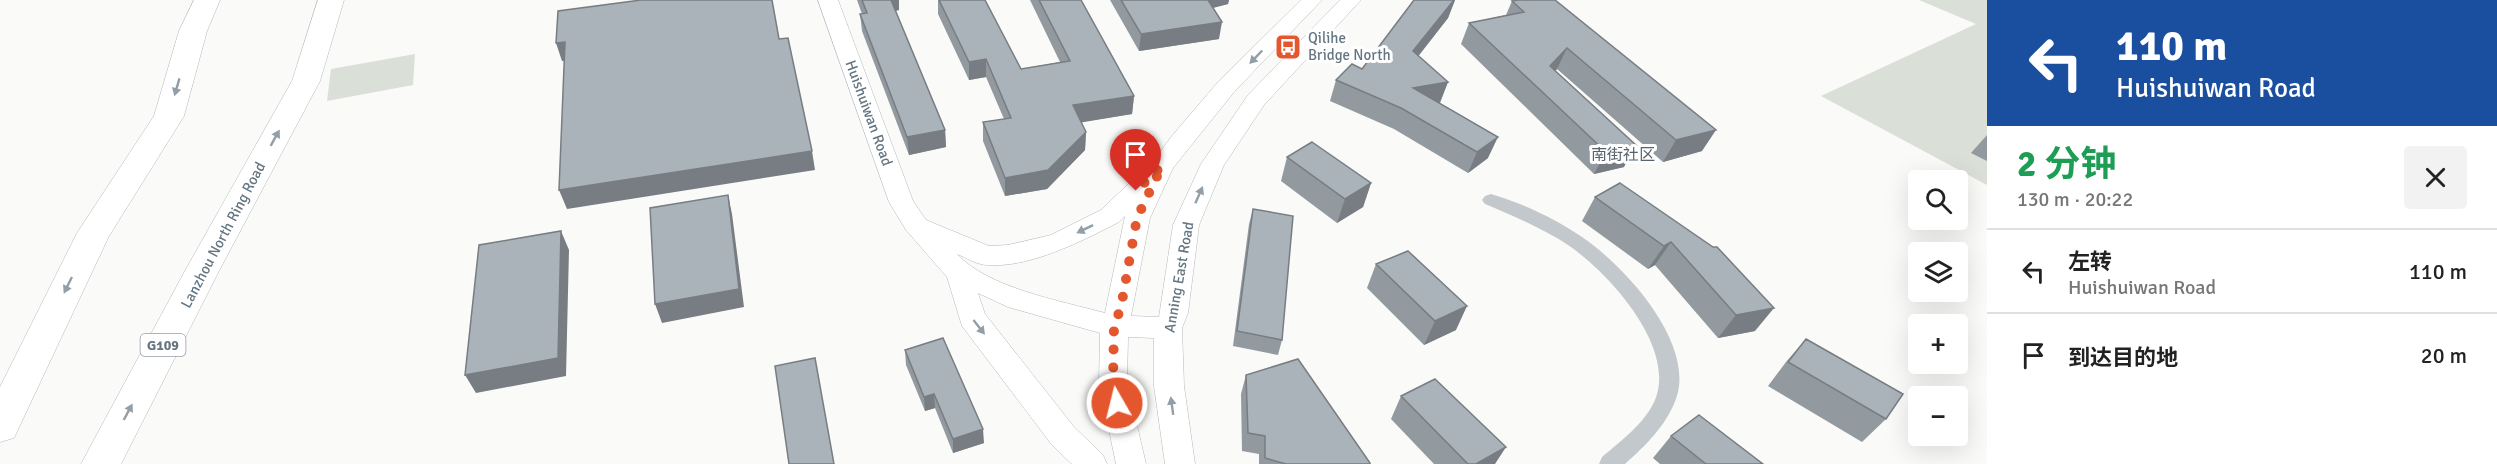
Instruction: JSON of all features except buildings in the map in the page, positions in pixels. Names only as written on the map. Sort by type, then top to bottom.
[{"type":"highway","points":[[0,426],[94,233],[169,116],[193,31],[207,0]]},
{"type":"highway","name":"Lanzhou North Ring Road","points":[[101,464],[306,81],[331,0]]},
{"type":"main road","name":"Huishuiwan Road","points":[[828,0],[901,202],[915,224],[959,273],[1018,300],[1114,326],[1168,328]]},
{"type":"main road","points":[[1131,464],[1113,382],[1114,326],[1121,307],[1137,218],[1162,166],[1179,142],[1226,87],[1312,0]]},
{"type":"main road","name":"Anning East Road","points":[[1180,464],[1169,386],[1168,328],[1174,313],[1186,225],[1213,164],[1256,100],[1351,0]]},
{"type":"main road","points":[[915,224],[986,256],[1008,255],[1058,242],[1110,216],[1162,166]]},
{"type":"main road","name":"Huishuiwan Road","points":[[959,273],[972,318],[1063,436],[1092,464]]},
{"type":"street","points":[[1491,200],[1535,217],[1576,241],[1612,271],[1659,335],[1669,367],[1666,397],[1640,436],[1610,464]]},
{"type":"shaded area","points":[[1919,0],[1987,0],[1987,185],[1968,175],[1968,170],[1959,170],[1821,96],[1976,24]]},
{"type":"shaded area","points":[[415,54],[413,85],[327,101],[331,69]]},
{"type":"place","name":"Qilihe Bridge North","points":[[1288,47]]},
{"type":"district","name":"南街社区","points":[[1623,155]]},
{"type":"route","points":[[1117,403],[1113,382],[1114,326],[1121,307],[1137,218],[1162,166],[1136,191]]}]
